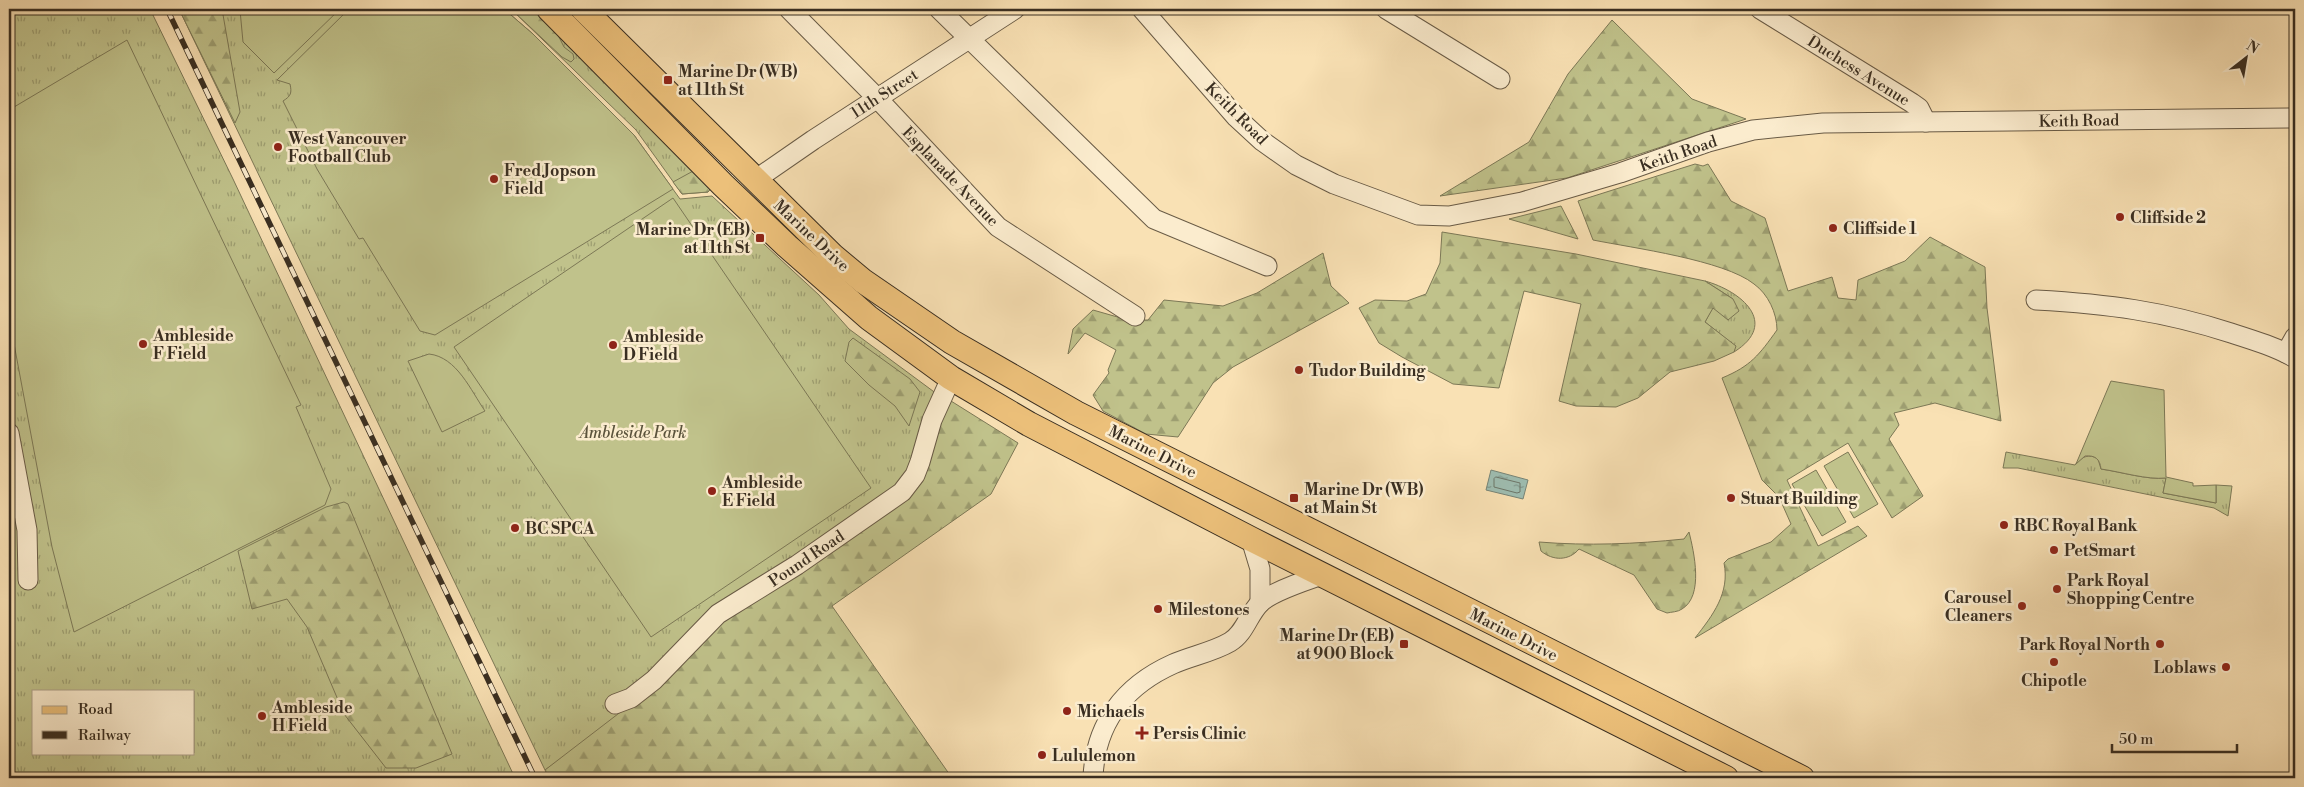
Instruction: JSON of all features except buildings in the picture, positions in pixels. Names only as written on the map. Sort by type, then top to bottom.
[{"type":"main road","name":"Marine Drive","points":[[548,9],[722,185],[787,246],[869,318],[951,378],[1029,424],[1251,539],[1726,778]]},
{"type":"main road","name":"Marine Drive","points":[[583,9],[833,256],[863,281],[905,311],[986,362],[1102,425],[1789,776]]},
{"type":"main road","points":[[951,378],[986,362]]},
{"type":"street","name":"Esplanade Avenue","points":[[789,9],[877,98],[998,227],[1135,316]]},
{"type":"street","points":[[939,9],[1154,219],[1267,266]]},
{"type":"street","name":"11th Street","points":[[755,180],[1015,9]]},
{"type":"street","name":"Keith Road","points":[[1142,9],[1236,117],[1262,141],[1296,165],[1334,184],[1418,215],[1449,216],[1522,202],[1620,173],[1708,142],[1753,130],[1823,123],[2295,118]]},
{"type":"street","points":[[1386,9],[1500,79]]},
{"type":"street","name":"Duchess Avenue","points":[[1760,9],[1912,103],[1919,108],[1926,122]]},
{"type":"street","points":[[2036,300],[2092,303],[2147,310],[2195,321],[2292,350]]},
{"type":"street","name":"Pound Road","points":[[615,704],[631,698],[654,680],[718,614],[797,565],[902,492],[915,475],[932,420],[951,378]]},
{"type":"street","points":[[9,433],[27,530],[28,580]]},
{"type":"street","points":[[1251,539],[1260,569],[1260,603]]},
{"type":"street","points":[[1093,778],[1097,747],[1104,728],[1116,706],[1124,698],[1154,674],[1231,642],[1245,626],[1260,603],[1296,584],[1322,575]]},
{"type":"green space","points":[[9,9],[150,9],[233,179],[515,778],[9,778]]},
{"type":"green space","name":"Ambleside Park","points":[[179,9],[504,9],[533,34],[634,135],[680,199],[712,196],[819,295],[849,329],[1010,448],[545,770]]},
{"type":"green space","points":[[179,9],[222,9],[240,112],[235,123]]},
{"type":"green space","points":[[241,9],[340,9],[274,73],[243,42]]},
{"type":"green space","name":"Fred Jopson Field","points":[[349,9],[504,9],[533,34],[634,135],[673,189],[435,335],[420,331],[363,238],[359,239],[317,169],[283,101],[290,94],[290,84],[277,80]]},
{"type":"green space","points":[[511,9],[535,9],[712,187],[708,192],[682,194],[636,130]]},
{"type":"green space","points":[[511,9],[535,9],[555,29],[564,47],[573,54],[574,59],[571,62],[562,57]]},
{"type":"green space","points":[[1612,20],[1692,99],[1746,119],[1567,178],[1440,196],[1529,142],[1568,74]]},
{"type":"green space","name":"Ambleside F Field","points":[[127,40],[301,405],[296,407],[331,489],[325,505],[74,632],[52,547],[9,317],[9,110]]},
{"type":"green space","points":[[1695,164],[1703,166],[1708,164],[1731,201],[1765,218],[1788,291],[1832,277],[1838,298],[1856,300],[1858,280],[1905,261],[1930,237],[1985,267],[1987,308],[2001,421],[1935,403],[1894,413],[1899,425],[1889,439],[1923,496],[1892,518],[1848,443],[1787,480],[1818,546],[1858,526],[1867,536],[1695,638],[1719,603],[1725,584],[1724,563],[1728,559],[1771,542],[1791,524],[1779,497],[1762,480],[1722,378],[1732,374],[1754,359],[1777,330],[1777,324],[1771,304],[1764,293],[1754,284],[1740,276],[1722,268],[1677,256],[1593,240],[1578,201]]},
{"type":"green space","points":[[695,170],[712,187],[708,192],[682,194],[673,182]]},
{"type":"green space","points":[[673,198],[871,488],[651,637],[454,347]]},
{"type":"green space","points":[[1561,206],[1578,239],[1509,219]]},
{"type":"green space","points":[[1442,232],[1576,254],[1705,281],[1733,299],[1739,311],[1728,320],[1713,308],[1705,322],[1736,346],[1734,352],[1714,361],[1670,372],[1638,398],[1616,407],[1576,406],[1559,401],[1581,304],[1524,291],[1499,388],[1453,384],[1379,343],[1359,308],[1375,300],[1407,301],[1426,294],[1440,263]]},
{"type":"green space","points":[[1323,253],[1331,286],[1349,303],[1233,367],[1213,383],[1178,437],[1146,434],[1103,411],[1093,395],[1109,373],[1108,370],[1116,350],[1085,333],[1068,354],[1073,329],[1093,310],[1128,320],[1148,320],[1164,300],[1223,306],[1257,293]]},
{"type":"green space","points":[[1705,281],[1731,292],[1742,300],[1750,309],[1755,319],[1754,330],[1747,341],[1734,352],[1735,346],[1705,322],[1713,307],[1733,299]]},
{"type":"green space","points":[[853,338],[910,379],[920,392],[909,426],[895,406],[869,385],[845,361],[849,342]]},
{"type":"green space","points":[[429,354],[439,356],[455,368],[469,385],[485,411],[442,432],[408,361]]},
{"type":"green space","points":[[2111,381],[2164,390],[2166,477],[2193,483],[2193,486],[2216,485],[2216,503],[2163,493],[2166,478],[2143,477],[2101,469],[2098,460],[2092,456],[2085,456],[2076,464]]},
{"type":"green space","points":[[951,401],[1018,443],[991,494],[832,606],[952,778],[549,778],[545,770],[670,674],[719,625],[846,542],[923,478],[929,465],[944,407]]},
{"type":"green space","points":[[1848,452],[1878,504],[1854,518],[1824,466]]},
{"type":"green space","points":[[2006,452],[2075,465],[2083,458],[2091,456],[2098,459],[2101,469],[2143,477],[2166,478],[2163,493],[2216,503],[2216,485],[2232,486],[2228,516],[2214,508],[2018,468],[2003,468]]},
{"type":"green space","points":[[1816,470],[1846,522],[1822,536],[1792,484]]},
{"type":"green space","points":[[344,502],[348,504],[452,754],[416,768],[386,768],[344,714],[307,627],[287,599],[252,609],[238,551],[326,507]]},
{"type":"green space","points":[[1689,532],[1696,573],[1693,594],[1689,603],[1682,609],[1667,613],[1657,609],[1634,575],[1579,549],[1566,558],[1551,557],[1541,551],[1539,542],[1612,544],[1648,542],[1684,539]]},
{"type":"water","points":[[1491,470],[1528,480],[1523,499],[1486,490]]},
{"type":"railway","points":[[167,9],[535,778]]},
{"type":"place","name":"Marine Dr (WB) at 11th St","points":[[668,80]]},
{"type":"place","name":"West Vancouver Football Club","points":[[278,147]]},
{"type":"place","name":"Fred Jopson Field","points":[[494,179]]},
{"type":"place","name":"Cliffside 2","points":[[2120,217]]},
{"type":"place","name":"Cliffside 1","points":[[1833,228]]},
{"type":"place","name":"Marine Dr (EB) at 11th St","points":[[760,238]]},
{"type":"place","name":"Ambleside F Field","points":[[143,344]]},
{"type":"place","name":"Ambleside D Field","points":[[613,345]]},
{"type":"place","name":"Tudor Building","points":[[1299,370]]},
{"type":"place","name":"Ambleside E Field","points":[[712,491]]},
{"type":"place","name":"Marine Dr (WB) at Main St","points":[[1294,498]]},
{"type":"place","name":"Stuart Building","points":[[1731,498]]},
{"type":"place","name":"RBC Royal Bank","points":[[2004,525]]},
{"type":"place","name":"BC SPCA","points":[[515,528]]},
{"type":"place","name":"PetSmart","points":[[2054,550]]},
{"type":"place","name":"Park Royal Shopping Centre","points":[[2057,589]]},
{"type":"place","name":"Carousel Cleaners","points":[[2022,606]]},
{"type":"place","name":"Milestones","points":[[1158,609]]},
{"type":"place","name":"Marine Dr (EB) at 900 Block","points":[[1404,644]]},
{"type":"place","name":"Park Royal North","points":[[2160,644]]},
{"type":"place","name":"Chipotle","points":[[2054,662]]},
{"type":"place","name":"Loblaws","points":[[2226,667]]},
{"type":"place","name":"Michaels","points":[[1067,711]]},
{"type":"place","name":"Ambleside H Field","points":[[262,716]]},
{"type":"place","name":"Persis Clinic","points":[[1142,733]]},
{"type":"place","name":"Lululemon","points":[[1042,755]]}]
